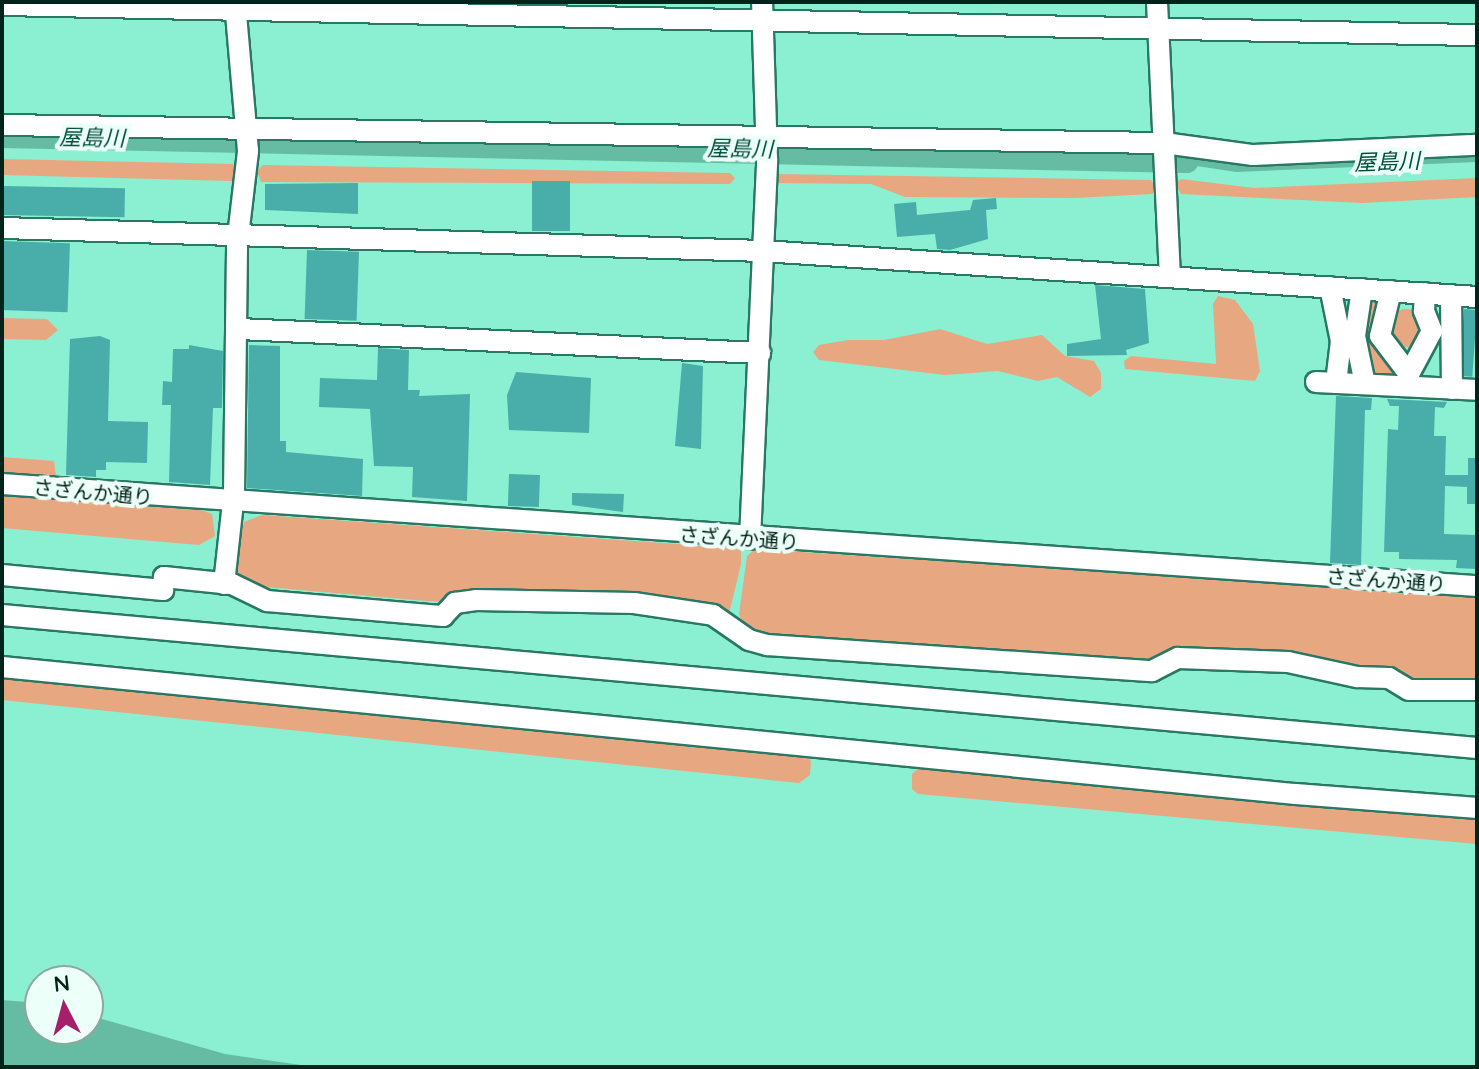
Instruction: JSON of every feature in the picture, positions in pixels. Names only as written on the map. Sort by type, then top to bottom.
[{"type":"street","points":[[1157,2],[1170,275]]},
{"type":"street","points":[[2,5],[762,11],[1158,28],[1477,35]]},
{"type":"street","points":[[224,584],[233,503],[240,235],[249,138],[235,6]]},
{"type":"street","points":[[750,539],[767,146],[762,11]]},
{"type":"street","points":[[2,125],[249,138],[1245,155],[1477,145]]},
{"type":"street","points":[[2,228],[762,251],[1477,297]]},
{"type":"street","points":[[1330,287],[1348,329],[1365,384]]},
{"type":"street","points":[[1362,289],[1326,383],[1365,384],[1409,380],[1452,389],[1477,390]]},
{"type":"street","points":[[1391,291],[1380,336],[1409,380]]},
{"type":"street","points":[[1409,380],[1432,331],[1424,311],[1425,293]]},
{"type":"street","points":[[1451,295],[1452,389]]},
{"type":"street","points":[[239,329],[760,353]]},
{"type":"street","name":"さざんか通り","points":[[2,484],[750,539],[1477,586]]},
{"type":"street","points":[[2,575],[163,590],[164,577],[224,584],[261,600],[449,616],[464,600],[553,608],[713,615],[749,640],[767,645],[1157,671],[1178,658],[1288,662],[1357,677],[1389,678],[1409,690],[1477,690]]},
{"type":"street","points":[[2,615],[1477,748]]},
{"type":"street","points":[[2,667],[1280,793],[1477,808]]},
{"type":"shaded area","points":[[2,159],[233,164],[237,170],[232,181],[2,175]]},
{"type":"shaded area","points":[[263,165],[730,173],[735,178],[730,184],[261,182],[257,171]]},
{"type":"shaded area","points":[[776,174],[1151,180],[1156,189],[1152,194],[1075,198],[905,197],[871,184],[775,183]]},
{"type":"shaded area","points":[[1477,178],[1477,197],[1362,203],[1181,194],[1175,184],[1181,179],[1254,188]]},
{"type":"shaded area","points":[[1218,296],[1235,300],[1253,324],[1260,371],[1255,381],[1125,369],[1124,361],[1131,356],[1216,364],[1213,304]]},
{"type":"shaded area","points":[[1367,296],[1378,306],[1395,367],[1390,378],[1373,379],[1362,356]]},
{"type":"shaded area","points":[[1406,309],[1420,314],[1425,328],[1420,342],[1406,347],[1392,342],[1387,328],[1392,314]]},
{"type":"shaded area","points":[[2,318],[47,319],[58,330],[46,340],[2,339]]},
{"type":"shaded area","points":[[940,329],[987,344],[1042,335],[1065,356],[1094,361],[1101,373],[1101,389],[1090,397],[1057,377],[1038,381],[998,371],[945,375],[819,360],[813,352],[819,345],[848,340],[884,340]]},
{"type":"shaded area","points":[[2,457],[54,461],[56,477],[2,477]]},
{"type":"shaded area","points":[[2,494],[201,510],[212,514],[215,536],[199,545],[2,528]]},
{"type":"shaded area","points":[[262,515],[735,548],[741,551],[741,564],[729,614],[427,601],[253,586],[242,582],[235,564],[244,522]]},
{"type":"shaded area","points":[[755,549],[1477,596],[1477,684],[1414,685],[1401,678],[759,638],[743,625],[739,614],[747,556]]},
{"type":"shaded area","points":[[2,675],[803,754],[811,761],[810,775],[799,783],[2,700]]},
{"type":"shaded area","points":[[921,766],[1477,816],[1477,844],[918,794],[912,789],[912,774]]},
{"type":"water","points":[[1165,153],[1237,165],[1477,155],[1477,162],[1236,172],[1164,161]]},
{"type":"water","points":[[2,1000],[24,1002],[24,1045],[104,1045],[104,1020],[225,1054],[315,1067],[2,1067]]},
{"type":"building","points":[[532,181],[570,181],[570,231],[532,231]]},
{"type":"building","points":[[358,183],[358,214],[265,210],[265,184]]},
{"type":"building","points":[[2,186],[125,188],[124,217],[2,215]]},
{"type":"building","points":[[996,198],[997,209],[986,210],[988,239],[950,250],[937,249],[935,234],[897,237],[894,204],[916,202],[917,215],[970,210],[973,200]]},
{"type":"building","points":[[2,241],[70,243],[68,312],[2,310]]},
{"type":"building","points":[[307,250],[359,252],[357,321],[305,319]]},
{"type":"building","points":[[1095,285],[1145,289],[1149,343],[1126,350],[1127,355],[1067,356],[1067,344],[1101,339]]},
{"type":"building","points":[[1464,309],[1477,310],[1472,377],[1459,376]]},
{"type":"building","points":[[100,336],[110,340],[108,421],[148,422],[147,463],[106,462],[106,470],[96,470],[96,477],[66,475],[70,339]]},
{"type":"building","points":[[189,345],[223,351],[222,408],[213,408],[210,485],[169,482],[171,405],[162,405],[163,381],[172,382],[173,349],[189,349]]},
{"type":"building","points":[[249,345],[280,346],[280,441],[286,441],[286,452],[363,459],[362,496],[247,488]]},
{"type":"building","points":[[378,348],[409,350],[408,390],[420,390],[419,396],[470,394],[467,501],[412,497],[413,467],[374,466],[370,409],[319,407],[320,378],[377,380]]},
{"type":"building","points":[[682,363],[703,366],[701,449],[675,446]]},
{"type":"building","points":[[516,372],[591,378],[589,433],[509,430],[507,395]]},
{"type":"building","points":[[1336,396],[1372,398],[1371,410],[1365,410],[1361,565],[1330,563]]},
{"type":"building","points":[[1387,399],[1447,402],[1444,408],[1435,407],[1434,436],[1446,436],[1445,475],[1468,475],[1468,458],[1477,458],[1477,504],[1467,504],[1467,487],[1445,486],[1444,534],[1477,535],[1477,569],[1456,568],[1457,560],[1399,559],[1399,552],[1384,552],[1388,429],[1398,430],[1399,406],[1390,406]]},
{"type":"building","points":[[509,474],[540,475],[539,507],[508,506]]},
{"type":"building","points":[[572,493],[624,494],[623,512],[572,505]]},
{"type":"waterway","name":"屋島川","points":[[2,136],[1187,161]]}]
